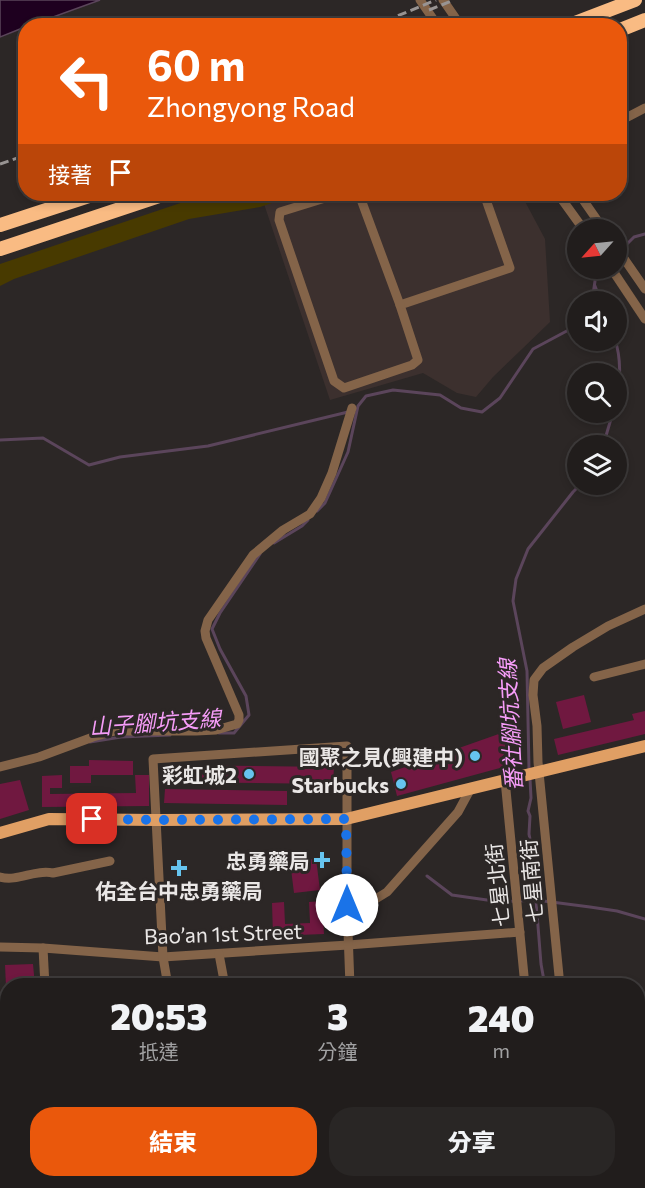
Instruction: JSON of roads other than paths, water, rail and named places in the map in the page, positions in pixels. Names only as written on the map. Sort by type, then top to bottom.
[{"type":"highway","points":[[588,18],[635,0]]},
{"type":"highway","points":[[627,27],[645,20]]},
{"type":"highway","points":[[0,225],[74,201]]},
{"type":"highway","points":[[0,249],[144,201]]},
{"type":"main road","points":[[0,833],[49,819],[346,819],[645,746]]},
{"type":"street","points":[[420,0],[432,18]]},
{"type":"street","points":[[443,0],[455,18]]},
{"type":"street","points":[[627,117],[645,108]]},
{"type":"street","points":[[315,201],[280,212],[279,220],[334,381],[344,388],[412,365],[418,360],[362,201]]},
{"type":"street","points":[[400,305],[510,268],[486,201]]},
{"type":"street","points":[[563,201],[576,219]]},
{"type":"street","points":[[584,201],[596,219]]},
{"type":"street","points":[[627,264],[645,289]]},
{"type":"street","points":[[617,279],[645,320]]},
{"type":"street","points":[[0,767],[39,757],[116,731],[216,730],[237,724],[240,720],[239,714],[206,638],[208,620],[253,555],[283,530],[310,514],[321,498],[332,473],[352,408]]},
{"type":"street","name":"七星南街","points":[[559,978],[536,773],[537,726],[533,695],[534,680],[543,669],[573,647],[608,626],[645,609]]},
{"type":"street","points":[[594,677],[645,664]]},
{"type":"street","points":[[167,978],[163,957],[153,759],[347,746],[346,819],[350,978]]},
{"type":"street","name":"七星北街","points":[[509,779],[524,978]]},
{"type":"street","points":[[347,905],[374,900],[387,892],[458,812],[471,788]]},
{"type":"street","points":[[0,877],[7,879],[45,872],[53,873],[110,861]]},
{"type":"street","name":"Bao’an 1st Street","points":[[0,947],[163,957],[520,932]]},
{"type":"street","points":[[43,948],[45,978]]},
{"type":"street","points":[[219,954],[224,978]]},
{"type":"waterway","name":"山子腳坑支線","points":[[627,244],[634,237],[645,234]]},
{"type":"waterway","name":"山子腳坑支線","points":[[594,291],[595,279]]},
{"type":"waterway","name":"番社腳坑支線","points":[[595,286],[597,291]]},
{"type":"waterway","name":"山子腳坑支線","points":[[317,511],[325,503],[348,452],[358,406],[366,396],[393,390],[440,395],[461,408],[482,412],[500,398],[533,349],[567,331]]},
{"type":"waterway","name":"番社腳坑支線","points":[[617,351],[619,363]]},
{"type":"waterway","points":[[0,440],[43,438],[89,465],[120,457],[208,446],[348,412]]},
{"type":"waterway","name":"番社腳坑支線","points":[[606,435],[610,423]]},
{"type":"waterway","name":"番社腳坑支線","points":[[529,769],[527,671],[513,601],[516,579],[528,549],[571,495]]},
{"type":"waterway","name":"山子腳坑支線","points":[[274,543],[308,520]]},
{"type":"waterway","name":"山子腳坑支線","points":[[219,733],[234,733],[249,715],[246,696],[220,649],[212,629],[220,613],[260,554]]},
{"type":"waterway","name":"山子腳坑支線","points":[[90,742],[121,737],[170,735]]},
{"type":"waterway","name":"番社腳坑支線","points":[[530,779],[529,834],[544,978]]},
{"type":"waterway","name":"番社腳坑支線","points":[[427,876],[452,895],[501,902],[536,900],[617,911],[645,919]]},
{"type":"railway","points":[[392,18],[436,0]]},
{"type":"railway","points":[[429,10],[454,0]]},
{"type":"railway","points":[[0,164],[18,158]]},
{"type":"place","name":"國聚之見(興建中)","points":[[475,756]]},
{"type":"place","name":"彩虹城2","points":[[249,774]]},
{"type":"place","name":"Starbucks","points":[[401,784]]},
{"type":"place","name":"忠勇藥局","points":[[322,860]]},
{"type":"place","name":"佑全台中忠勇藥局","points":[[179,868]]}]
